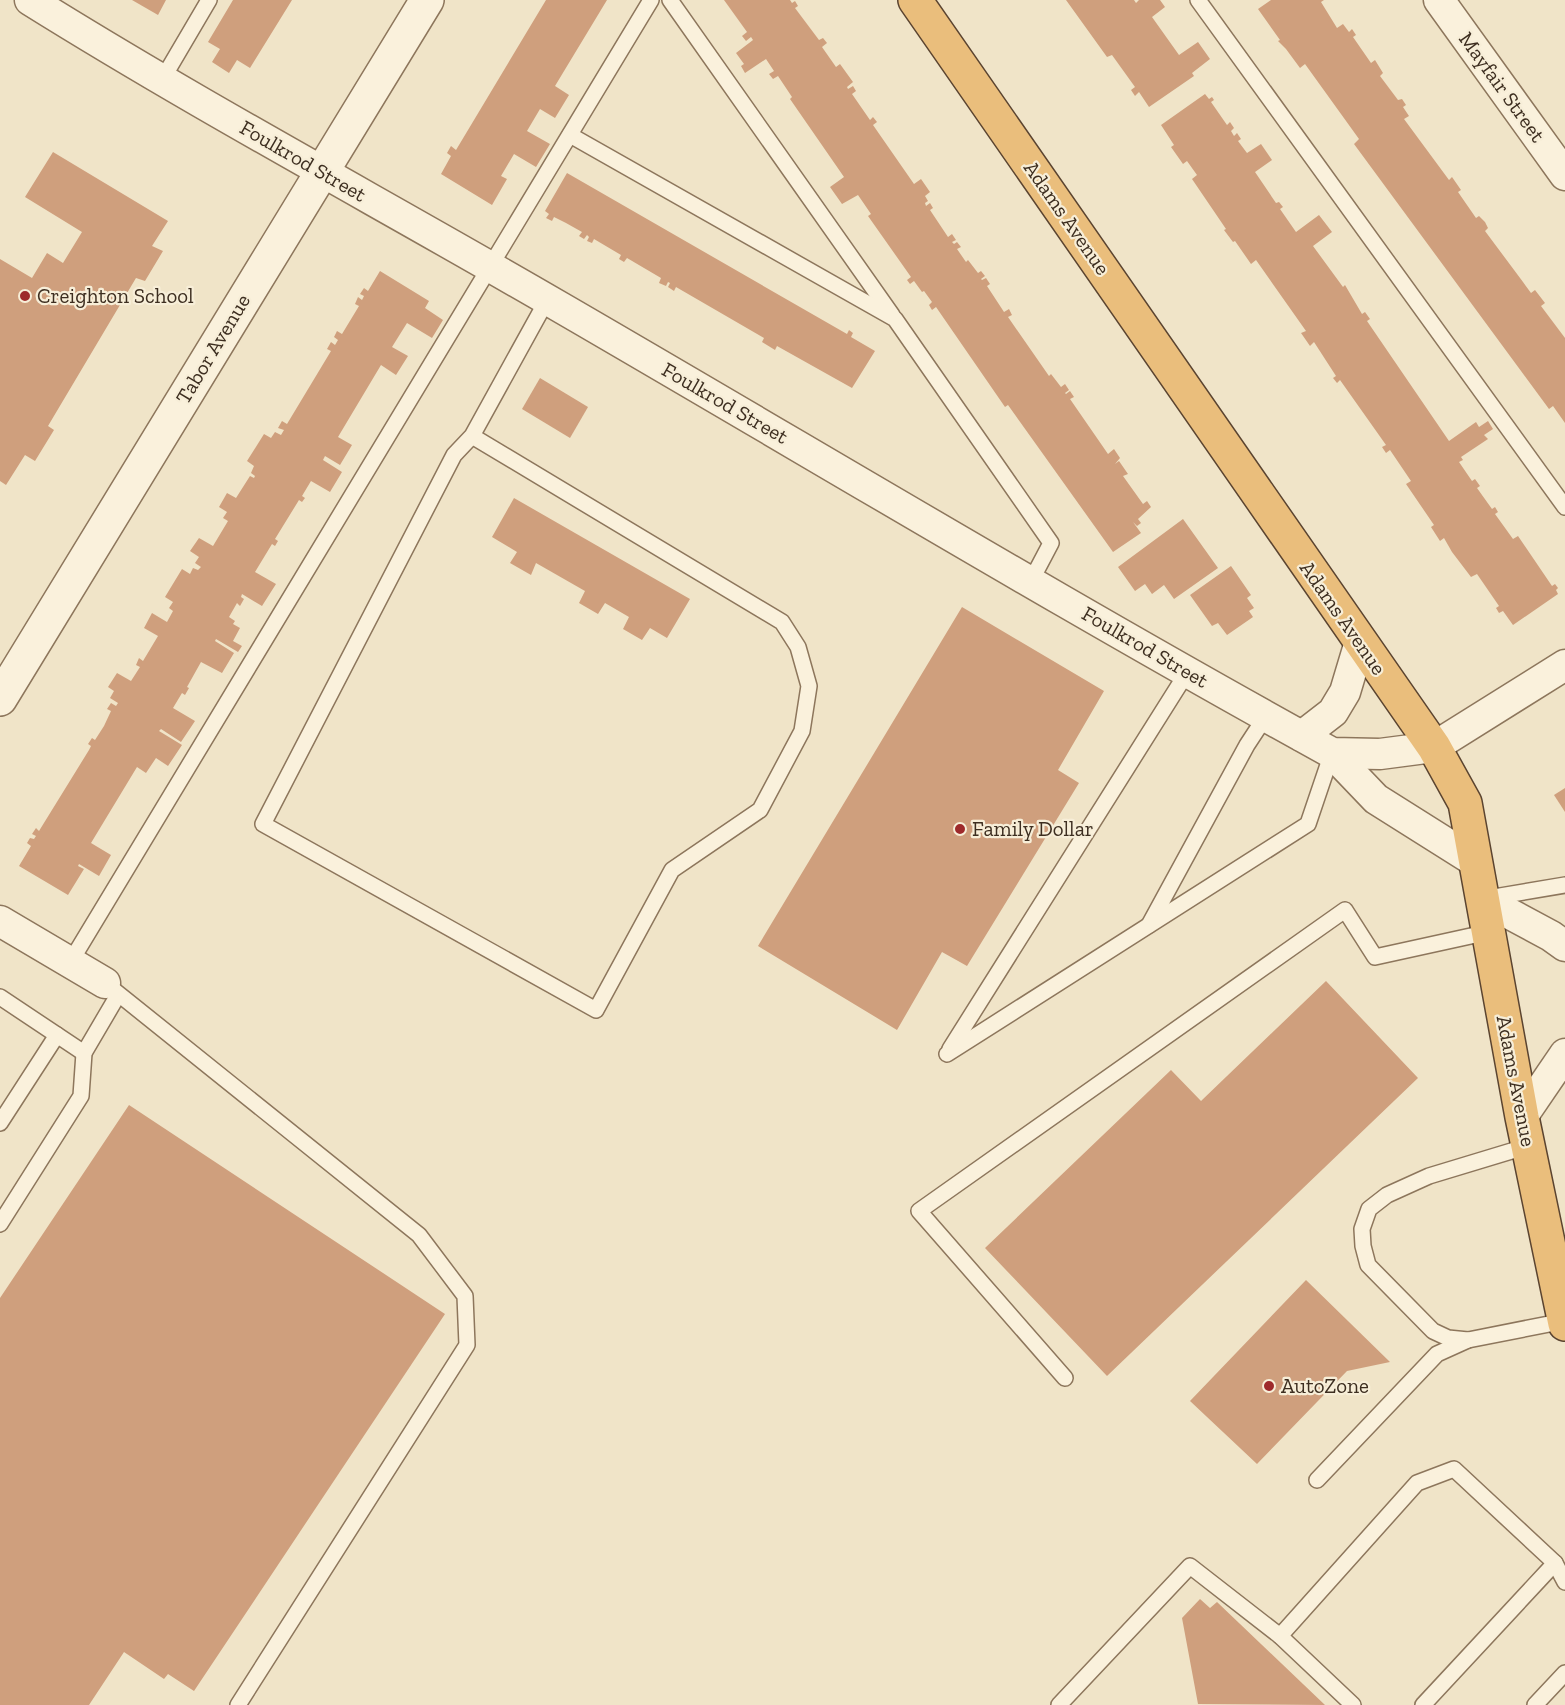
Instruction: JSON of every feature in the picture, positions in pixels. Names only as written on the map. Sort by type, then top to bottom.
[{"type":"highway","name":"Adams Avenue","points":[[915,0],[1434,747],[1465,803],[1525,1131],[1559,1267],[1565,1322]]},
{"type":"street","name":"Foulkrod Street","points":[[30,0],[321,172],[490,267],[1332,753],[1380,754],[1434,747]]},
{"type":"street","name":"Tabor Avenue","points":[[0,699],[427,0]]},
{"type":"street","name":"Mayfair Street","points":[[1439,0],[1565,175]]},
{"type":"street","points":[[1302,736],[1333,712],[1345,693],[1360,642]]},
{"type":"street","points":[[1434,747],[1565,665]]},
{"type":"street","points":[[1332,753],[1376,799],[1476,862]]},
{"type":"street","points":[[1482,899],[1551,936],[1565,946]]},
{"type":"street","points":[[0,921],[71,962],[112,989]]},
{"type":"street","points":[[1525,1131],[1565,1054]]},
{"type":"lane","points":[[162,80],[209,0]]},
{"type":"lane","points":[[71,962],[651,0]]},
{"type":"lane","points":[[670,0],[1051,543],[1031,581]]},
{"type":"lane","points":[[1198,0],[1565,507]]},
{"type":"lane","points":[[570,135],[895,320]]},
{"type":"lane","points":[[472,436],[782,622],[798,647],[809,686],[802,731],[760,810],[672,870],[596,1010],[262,824],[454,455],[472,436],[547,300]]},
{"type":"lane","points":[[1188,671],[947,1054],[1308,824],[1332,753]]},
{"type":"lane","points":[[1148,926],[1247,745],[1266,716]]},
{"type":"lane","points":[[1482,899],[1565,885]]},
{"type":"lane","points":[[1065,1378],[919,1211],[1345,910],[1375,957],[1489,932]]},
{"type":"lane","points":[[0,1224],[81,1096],[84,1053],[112,989],[419,1235],[465,1296],[467,1345],[238,1705]]},
{"type":"lane","points":[[0,997],[84,1053]]},
{"type":"lane","points":[[0,1123],[57,1035]]},
{"type":"lane","points":[[1468,1340],[1448,1338],[1433,1331],[1368,1265],[1363,1246],[1362,1229],[1369,1209],[1387,1195],[1525,1131]]},
{"type":"lane","points":[[1317,1480],[1437,1354],[1468,1340],[1565,1322]]},
{"type":"lane","points":[[1280,1636],[1417,1483],[1454,1469],[1555,1563],[1565,1582]]},
{"type":"lane","points":[[1423,1705],[1555,1563]]},
{"type":"lane","points":[[1059,1705],[1190,1566],[1280,1636],[1353,1705]]},
{"type":"lane","points":[[1535,1705],[1565,1672]]},
{"type":"building","points":[[132,0],[166,0],[158,15]]},
{"type":"building","points":[[233,0],[292,0],[250,68],[237,60],[229,73],[212,62],[220,49],[208,42]]},
{"type":"building","points":[[546,0],[607,0],[555,86],[569,95],[555,118],[540,109],[527,131],[550,144],[536,167],[514,154],[501,176],[507,179],[492,205],[441,174],[451,156],[447,153],[451,146],[456,150]]},
{"type":"building","points":[[724,0],[790,0],[792,3],[795,1],[798,6],[795,8],[819,40],[823,38],[827,43],[822,47],[836,67],[840,64],[853,82],[847,87],[848,89],[853,86],[856,91],[852,94],[870,120],[873,117],[877,122],[873,125],[914,184],[921,179],[930,192],[925,196],[928,201],[925,203],[926,206],[930,203],[933,208],[930,210],[948,237],[952,234],[956,240],[952,242],[954,244],[957,242],[961,247],[957,249],[966,262],[968,260],[978,273],[981,271],[985,276],[981,279],[986,278],[990,284],[987,286],[1004,312],[1009,309],[1012,315],[1008,317],[1049,376],[1051,374],[1061,387],[1065,384],[1069,390],[1065,393],[1070,391],[1074,397],[1070,399],[1108,454],[1114,449],[1120,458],[1115,464],[1119,461],[1128,474],[1123,476],[1143,504],[1147,501],[1151,507],[1138,519],[1141,523],[1137,526],[1133,522],[1141,533],[1113,552],[1008,405],[1005,407],[936,307],[932,310],[929,305],[932,302],[924,291],[922,292],[914,281],[910,284],[907,280],[911,277],[868,216],[871,214],[858,195],[842,204],[830,187],[844,177],[790,99],[792,97],[778,76],[773,79],[769,74],[774,71],[766,59],[745,73],[741,66],[744,64],[736,53],[753,40],[751,37],[746,41],[742,36],[747,32]]},
{"type":"building","points":[[1066,0],[1134,0],[1136,3],[1139,0],[1160,0],[1165,7],[1152,17],[1179,55],[1198,42],[1210,59],[1192,73],[1194,76],[1149,107],[1139,92],[1135,96],[1131,90],[1135,87],[1112,55],[1107,57]]},
{"type":"building","points":[[1271,0],[1324,0],[1321,2],[1337,28],[1343,24],[1349,32],[1352,29],[1356,35],[1353,37],[1371,63],[1375,60],[1383,73],[1380,76],[1398,100],[1402,99],[1406,105],[1403,107],[1409,116],[1404,119],[1449,180],[1452,177],[1461,190],[1458,192],[1476,218],[1479,216],[1485,222],[1488,228],[1485,231],[1531,293],[1535,290],[1545,303],[1541,306],[1565,338],[1565,423],[1553,406],[1549,409],[1354,144],[1359,139],[1305,64],[1300,68],[1278,41],[1280,40],[1258,9]]},
{"type":"building","points":[[1205,94],[1209,99],[1212,97],[1214,100],[1211,102],[1227,125],[1230,122],[1234,128],[1231,131],[1234,136],[1237,133],[1241,139],[1238,141],[1247,153],[1261,144],[1272,160],[1255,172],[1276,203],[1279,202],[1283,207],[1280,209],[1296,232],[1319,215],[1332,232],[1313,246],[1343,287],[1345,285],[1362,314],[1365,312],[1370,319],[1367,321],[1449,441],[1476,422],[1479,427],[1488,421],[1493,429],[1484,435],[1488,439],[1461,457],[1463,460],[1459,462],[1472,481],[1475,479],[1480,486],[1477,488],[1492,509],[1495,507],[1498,512],[1495,514],[1513,539],[1518,536],[1552,586],[1555,584],[1558,588],[1556,590],[1558,594],[1513,625],[1503,611],[1499,613],[1496,608],[1499,606],[1477,574],[1471,577],[1444,538],[1440,541],[1431,527],[1434,525],[1406,484],[1411,481],[1390,450],[1386,453],[1382,447],[1386,445],[1340,380],[1337,383],[1333,378],[1336,376],[1314,342],[1310,346],[1301,333],[1306,331],[1256,260],[1251,264],[1224,230],[1226,229],[1192,179],[1197,175],[1187,161],[1183,164],[1171,147],[1174,145],[1161,125]]},
{"type":"building","points":[[53,152],[168,221],[152,246],[163,251],[145,281],[136,278],[48,426],[54,430],[35,461],[25,455],[6,485],[0,481],[0,259],[32,278],[47,253],[63,263],[82,232],[25,197]]},
{"type":"building","points":[[567,173],[847,334],[849,330],[853,333],[851,337],[875,351],[852,388],[777,346],[775,350],[762,342],[764,338],[676,287],[674,291],[668,287],[670,283],[668,282],[666,286],[659,283],[661,278],[627,258],[624,262],[619,259],[621,255],[594,239],[592,243],[587,241],[589,237],[587,235],[584,239],[579,236],[582,232],[566,223],[554,217],[552,221],[546,218],[549,214],[545,211]]},
{"type":"building","points":[[380,271],[429,301],[425,308],[443,320],[432,338],[407,323],[392,347],[408,356],[396,375],[381,365],[338,437],[352,445],[340,465],[325,456],[323,460],[342,472],[330,492],[311,481],[302,496],[305,498],[302,502],[299,500],[275,539],[278,541],[275,546],[272,544],[255,572],[276,584],[262,606],[242,594],[241,597],[244,599],[240,606],[237,603],[229,617],[235,621],[233,624],[240,628],[233,641],[242,646],[238,652],[216,639],[215,641],[234,653],[222,673],[201,662],[185,695],[182,693],[173,708],[195,721],[181,742],[161,729],[159,731],[182,745],[168,766],[156,758],[146,773],[137,767],[91,843],[111,855],[99,876],[79,864],[78,866],[84,869],[68,895],[19,866],[31,846],[27,843],[30,838],[34,839],[36,836],[32,834],[36,828],[39,831],[89,750],[91,746],[88,744],[92,738],[95,740],[104,726],[111,711],[107,709],[111,703],[116,706],[118,703],[110,698],[114,691],[108,687],[117,673],[131,681],[140,667],[136,665],[139,658],[143,661],[158,636],[144,628],[152,613],[167,622],[173,611],[169,608],[173,602],[165,597],[182,569],[190,574],[193,568],[198,570],[201,567],[195,563],[199,557],[190,551],[199,538],[213,546],[228,521],[223,518],[227,512],[219,507],[227,493],[236,498],[250,476],[254,478],[255,476],[251,473],[254,466],[247,461],[264,434],[271,438],[275,432],[281,435],[284,430],[278,428],[282,421],[287,424],[331,351],[327,349],[331,342],[335,345],[338,340],[334,337],[337,331],[342,334],[359,306],[355,304],[358,297],[362,300],[364,296],[360,294],[364,288],[368,291]]},
{"type":"building","points":[[540,378],[588,407],[570,438],[522,409]]},
{"type":"building","points":[[514,498],[690,599],[667,638],[650,628],[642,640],[623,629],[629,617],[605,603],[598,614],[579,603],[585,591],[536,563],[531,575],[510,563],[517,552],[492,537]]},
{"type":"building","points":[[1183,519],[1218,568],[1174,599],[1164,585],[1152,594],[1145,584],[1135,591],[1118,567]]},
{"type":"building","points":[[1231,566],[1251,595],[1247,598],[1254,608],[1249,611],[1253,617],[1227,635],[1218,623],[1212,626],[1190,595]]},
{"type":"building","points":[[962,607],[1104,691],[1058,770],[1079,783],[967,966],[942,952],[897,1030],[758,946]]},
{"type":"building","points":[[1565,788],[1565,812],[1554,795]]},
{"type":"building","points":[[1326,981],[1418,1078],[1107,1376],[985,1248],[1171,1070],[1201,1101]]},
{"type":"building","points":[[129,1105],[445,1314],[194,1691],[168,1674],[164,1679],[124,1652],[89,1705],[0,1705],[0,1298]]},
{"type":"building","name":"AutoZone","points":[[1306,1280],[1390,1362],[1347,1371],[1257,1464],[1190,1401]]},
{"type":"building","points":[[1200,1599],[1210,1608],[1217,1602],[1325,1705],[1198,1704],[1182,1618]]},
{"type":"place","name":"Creighton School","points":[[25,296]]},
{"type":"place","name":"Family Dollar","points":[[960,829]]},
{"type":"place","name":"AutoZone","points":[[1269,1386]]}]
